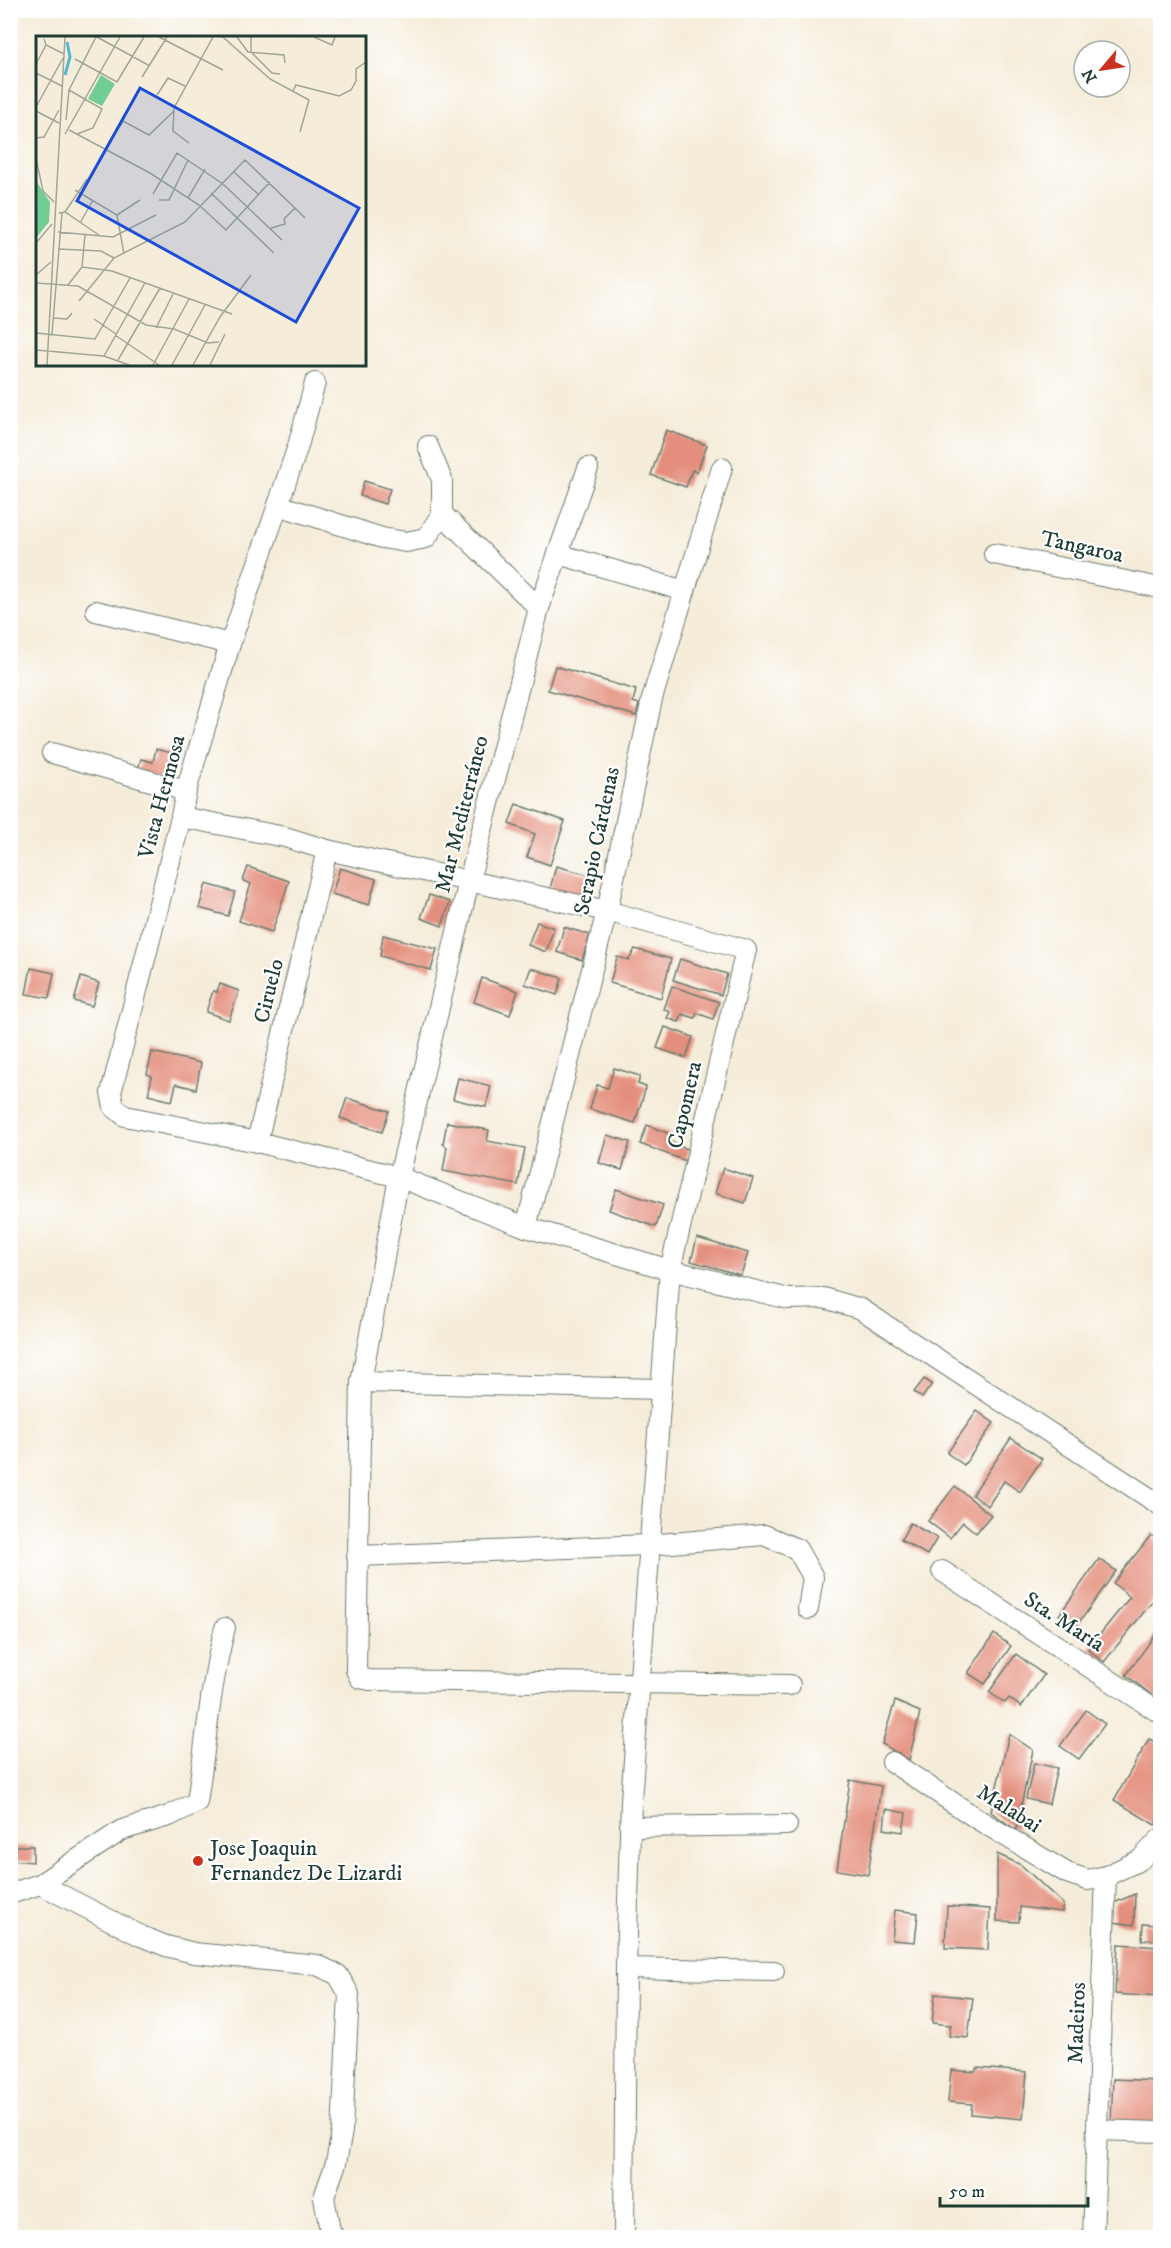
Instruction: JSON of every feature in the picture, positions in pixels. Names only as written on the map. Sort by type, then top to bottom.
[{"type":"street","name":"Vista Hermosa","points":[[257,1142],[125,1116],[114,1107],[111,1093],[186,791],[230,644],[298,446],[315,383]]},
{"type":"street","points":[[278,505],[382,538],[406,542],[426,538],[442,514],[442,480],[428,446]]},
{"type":"street","name":"Mar Mediterráneo","points":[[588,468],[539,608],[469,881],[399,1177],[361,1382],[356,1670],[360,1678],[381,1681],[639,1684]]},
{"type":"street","name":"Serapio Cárdenas","points":[[526,1227],[607,911],[652,699],[722,468]]},
{"type":"street","points":[[442,514],[539,608]]},
{"type":"street","points":[[558,554],[685,591]]},
{"type":"street","name":"Tangaroa","points":[[994,554],[1161,588]]},
{"type":"street","points":[[96,611],[230,644]]},
{"type":"street","points":[[52,753],[186,791]]},
{"type":"street","points":[[181,817],[285,837],[327,850],[607,911]]},
{"type":"street","name":"Ciruelo","points":[[257,1142],[327,850]]},
{"type":"street","name":"Capomera","points":[[607,911],[746,950],[670,1270],[630,1827],[626,1968],[624,2238]]},
{"type":"street","points":[[257,1142],[399,1177],[526,1227],[670,1270],[789,1299],[824,1298],[861,1309],[1161,1505]]},
{"type":"street","points":[[361,1382],[661,1389]]},
{"type":"street","points":[[357,1556],[649,1545],[764,1535],[797,1549],[813,1577],[808,1609]]},
{"type":"street","name":"Sta. María","points":[[942,1571],[1161,1713]]},
{"type":"street","points":[[10,1894],[40,1884],[122,1830],[169,1815],[197,1802],[215,1666],[225,1628]]},
{"type":"street","points":[[639,1684],[790,1685]]},
{"type":"street","name":"Malabai","points":[[892,1762],[979,1820],[1067,1873],[1088,1880],[1107,1876]]},
{"type":"street","points":[[630,1827],[787,1825]]},
{"type":"street","points":[[1107,1876],[1140,1860],[1161,1839]]},
{"type":"street","name":"Madeiros","points":[[1093,2238],[1107,1876]]},
{"type":"street","points":[[40,1884],[141,1936],[166,1946],[194,1953],[317,1965],[338,1975],[349,1994],[342,2131],[340,2147],[324,2197],[330,2231],[335,2238]]},
{"type":"street","points":[[626,1968],[774,1971]]},
{"type":"street","points":[[1097,2130],[1161,2132]]},
{"type":"building","points":[[666,430],[707,445],[697,472],[692,470],[686,487],[651,475]]},
{"type":"building","points":[[364,481],[390,489],[385,504],[360,496]]},
{"type":"building","points":[[555,666],[636,690],[633,702],[639,704],[636,716],[548,690]]},
{"type":"building","points":[[156,749],[172,753],[165,779],[137,772],[141,759],[153,762]]},
{"type":"building","points":[[516,804],[565,821],[550,865],[527,857],[535,834],[509,824]]},
{"type":"building","points":[[556,866],[593,876],[587,899],[550,889]]},
{"type":"building","points":[[248,867],[289,881],[272,932],[239,921],[251,884],[243,881]]},
{"type":"building","points":[[340,868],[376,879],[369,905],[332,894]]},
{"type":"building","points":[[206,884],[235,892],[228,916],[199,908]]},
{"type":"building","points":[[429,895],[450,902],[442,926],[421,918]]},
{"type":"building","points":[[537,922],[554,928],[546,952],[528,945]]},
{"type":"building","points":[[564,927],[590,935],[582,960],[557,952]]},
{"type":"building","points":[[383,935],[437,949],[431,970],[380,956]]},
{"type":"building","points":[[635,949],[671,959],[661,998],[610,983],[617,957],[629,960]]},
{"type":"building","points":[[680,959],[727,974],[721,995],[673,980]]},
{"type":"building","points":[[31,968],[54,973],[49,998],[26,994]]},
{"type":"building","points":[[531,968],[562,978],[557,995],[525,984]]},
{"type":"building","points":[[81,977],[99,983],[92,1006],[74,1001]]},
{"type":"building","points":[[482,978],[518,991],[510,1015],[474,1002]]},
{"type":"building","points":[[220,984],[239,991],[229,1020],[206,1012],[213,991],[217,992]]},
{"type":"building","points":[[672,986],[719,1002],[713,1019],[697,1013],[695,1018],[682,1014],[679,1022],[667,1018],[670,1012],[664,1009]]},
{"type":"building","points":[[665,1027],[693,1037],[686,1058],[657,1048]]},
{"type":"building","points":[[152,1052],[201,1063],[196,1089],[176,1084],[172,1101],[148,1095],[152,1076],[147,1074]]},
{"type":"building","points":[[614,1068],[640,1076],[638,1084],[646,1087],[635,1123],[590,1109],[597,1085],[608,1088]]},
{"type":"building","points":[[458,1078],[491,1086],[486,1107],[453,1099]]},
{"type":"building","points":[[347,1098],[389,1111],[382,1132],[340,1118]]},
{"type":"building","points":[[447,1122],[489,1130],[487,1141],[525,1148],[518,1185],[443,1171],[447,1147],[443,1144]]},
{"type":"building","points":[[647,1125],[670,1134],[667,1141],[690,1150],[686,1161],[640,1144]]},
{"type":"building","points":[[607,1135],[630,1142],[622,1170],[599,1163]]},
{"type":"building","points":[[723,1168],[753,1178],[745,1203],[715,1193]]},
{"type":"building","points":[[616,1189],[663,1205],[656,1227],[609,1210]]},
{"type":"building","points":[[697,1238],[748,1253],[741,1275],[691,1261]]},
{"type":"building","points":[[924,1379],[932,1384],[922,1398],[914,1392]]},
{"type":"building","points":[[977,1411],[994,1423],[964,1465],[947,1453]]},
{"type":"building","points":[[1011,1438],[1042,1459],[1020,1492],[1004,1481],[988,1506],[972,1495]]},
{"type":"building","points":[[955,1486],[991,1515],[976,1533],[963,1522],[950,1538],[928,1521]]},
{"type":"building","points":[[910,1523],[937,1538],[927,1555],[901,1540]]},
{"type":"building","points":[[1151,1535],[1160,1542],[1160,1592],[1104,1662],[1088,1649],[1130,1597],[1113,1583]]},
{"type":"building","points":[[1099,1559],[1116,1571],[1076,1627],[1059,1615]]},
{"type":"building","points":[[1160,1628],[1160,1695],[1157,1699],[1126,1675]]},
{"type":"building","points":[[994,1634],[1011,1646],[985,1684],[968,1673]]},
{"type":"building","points":[[1016,1654],[1044,1675],[1021,1707],[1009,1698],[1005,1703],[989,1692]]},
{"type":"building","points":[[895,1701],[920,1712],[909,1760],[882,1744]]},
{"type":"building","points":[[1086,1710],[1105,1724],[1079,1759],[1060,1746]]},
{"type":"building","points":[[1009,1734],[1033,1750],[1016,1830],[991,1812]]},
{"type":"building","points":[[1149,1739],[1160,1744],[1160,1818],[1155,1825],[1114,1800]]},
{"type":"building","points":[[1034,1763],[1057,1768],[1049,1804],[1026,1799]]},
{"type":"building","points":[[850,1780],[881,1786],[868,1875],[837,1870]]},
{"type":"building","points":[[886,1809],[906,1813],[903,1832],[884,1829]]},
{"type":"building","points":[[10,1846],[33,1846],[33,1862],[10,1860]]},
{"type":"building","points":[[997,1854],[1021,1865],[1063,1904],[1062,1912],[1020,1907],[1019,1922],[997,1921]]},
{"type":"building","points":[[1135,1894],[1134,1925],[1113,1922],[1114,1903]]},
{"type":"building","points":[[947,1906],[990,1909],[988,1950],[945,1948]]},
{"type":"building","points":[[895,1910],[918,1913],[915,1942],[892,1940]]},
{"type":"building","points":[[1143,1924],[1160,1925],[1160,1940],[1142,1940]]},
{"type":"building","points":[[1118,1944],[1160,1947],[1160,1997],[1115,1994]]},
{"type":"building","points":[[935,1994],[973,1998],[968,2038],[949,2036],[951,2025],[932,2023]]},
{"type":"building","points":[[977,2068],[1027,2072],[1023,2119],[971,2114],[972,2104],[948,2102],[951,2070],[975,2072]]},
{"type":"building","points":[[1113,2079],[1160,2081],[1160,2125],[1111,2122]]},
{"type":"place","name":"Jose Joaquin Fernandez De Lizardi","points":[[198,1861]]}]
